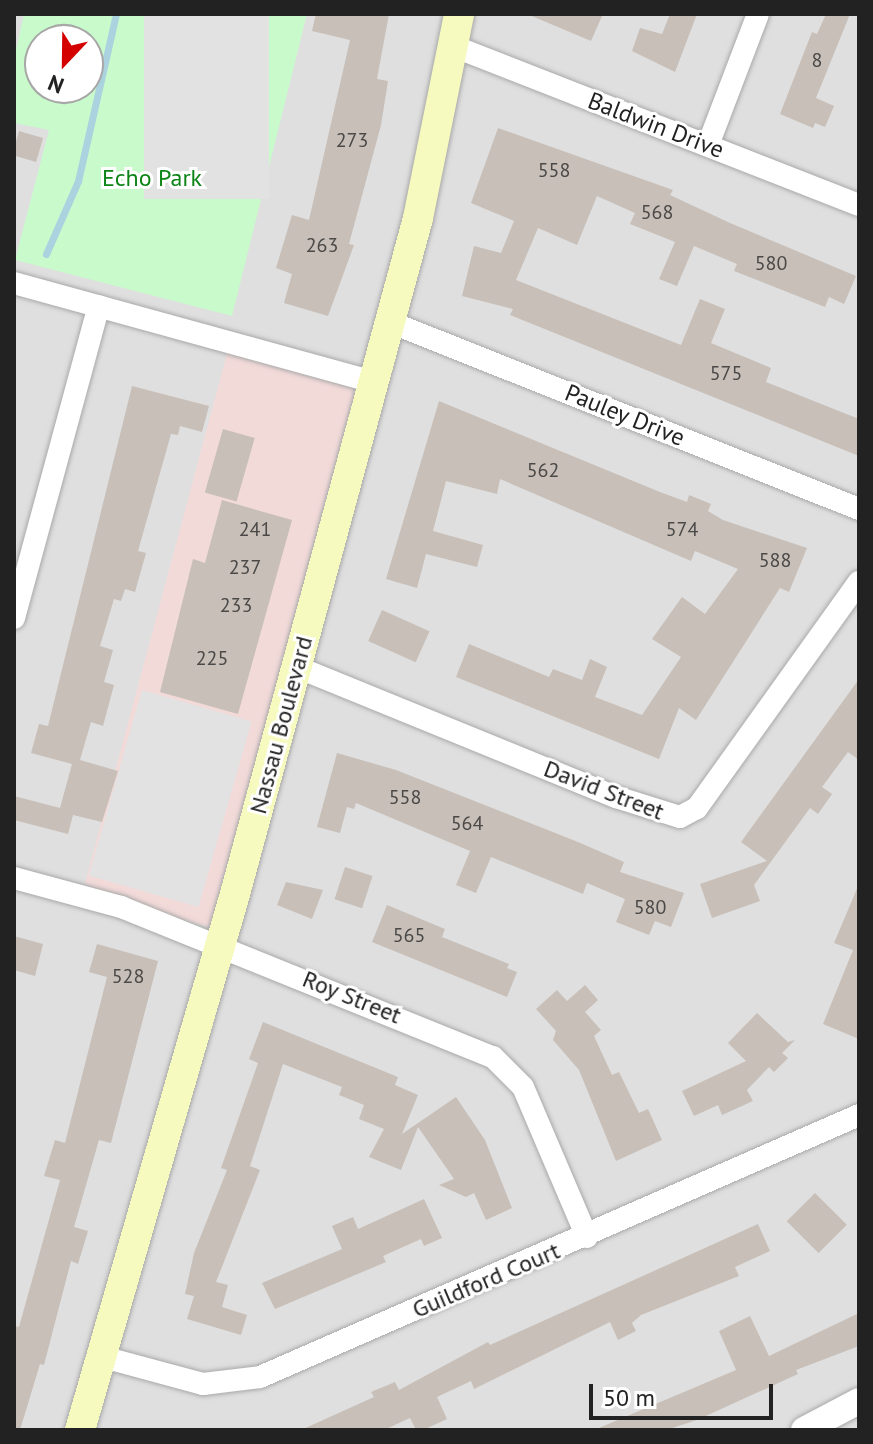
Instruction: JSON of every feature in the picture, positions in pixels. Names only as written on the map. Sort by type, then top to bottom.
[{"type":"main road","name":"Nassau Boulevard","points":[[80,1430],[220,945],[418,218],[459,14]]},
{"type":"street","points":[[708,145],[758,14]]},
{"type":"street","name":"Baldwin Drive","points":[[453,46],[859,205]]},
{"type":"street","points":[[14,283],[373,382]]},
{"type":"street","points":[[14,618],[18,588],[99,306]]},
{"type":"street","name":"Pauley Drive","points":[[390,322],[859,509]]},
{"type":"street","name":"David Street","points":[[297,667],[616,797],[680,817],[697,808],[859,582]]},
{"type":"street","name":"Roy Street","points":[[14,878],[121,907],[493,1057],[523,1087],[587,1237]]},
{"type":"street","name":"Guildford Court","points":[[103,1357],[166,1377],[232,1384],[260,1377],[587,1237],[859,1115]]},
{"type":"street","points":[[804,1430],[859,1401]]},
{"type":"shaded area","points":[[14,14],[859,14],[859,1430],[14,1430]]},
{"type":"shaded area","points":[[144,14],[269,14],[269,199],[144,199]]},
{"type":"shaded area","points":[[228,350],[367,387],[222,930],[83,893]]},
{"type":"shaded area","points":[[142,690],[252,721],[198,907],[89,876]]},
{"type":"green space","name":"Echo Park","points":[[24,14],[307,14],[232,316],[15,260],[49,130],[14,123],[14,59]]},
{"type":"building","points":[[316,14],[389,14],[377,79],[388,81],[381,125],[349,244],[354,245],[328,316],[284,303],[292,274],[276,268],[292,215],[309,220],[350,40],[312,31]]},
{"type":"building","points":[[527,14],[603,14],[591,41]]},
{"type":"building","points":[[670,14],[697,14],[675,72],[632,51],[640,28],[662,34]]},
{"type":"building","points":[[826,14],[850,14],[816,98],[834,106],[825,127],[815,123],[813,128],[780,114],[812,32],[817,34]]},
{"type":"building","points":[[498,128],[673,190],[670,195],[856,276],[844,304],[829,297],[825,307],[734,271],[737,264],[694,246],[677,286],[659,279],[675,242],[630,224],[635,213],[597,196],[577,245],[538,228],[516,280],[681,345],[700,299],[725,309],[711,343],[771,368],[766,382],[859,419],[859,456],[510,315],[513,309],[462,296],[474,246],[501,253],[514,221],[471,203]]},
{"type":"building","points":[[19,131],[43,138],[36,162],[14,156]]},
{"type":"building","points":[[132,386],[209,406],[202,432],[180,426],[178,435],[171,434],[138,551],[146,553],[135,592],[125,589],[121,601],[114,599],[100,646],[113,650],[104,682],[114,685],[103,726],[91,722],[80,760],[118,771],[102,822],[73,815],[68,834],[14,820],[14,796],[60,808],[72,764],[31,753],[39,724],[48,726]]},
{"type":"building","points":[[439,401],[660,492],[687,502],[689,495],[711,504],[708,511],[723,520],[807,548],[789,592],[780,588],[696,720],[679,708],[659,759],[456,677],[469,644],[549,677],[553,669],[582,680],[590,659],[607,667],[595,697],[642,715],[681,657],[652,639],[682,597],[705,614],[738,569],[695,551],[691,561],[500,479],[497,494],[446,481],[433,531],[483,545],[477,567],[426,554],[417,588],[386,579]]},
{"type":"building","points":[[223,429],[255,438],[237,502],[205,492]]},
{"type":"building","points":[[222,500],[292,520],[238,714],[160,692],[193,559],[205,563]]},
{"type":"building","points":[[382,610],[430,631],[416,662],[368,641]]},
{"type":"building","points":[[859,679],[859,760],[848,752],[822,787],[832,794],[818,814],[810,808],[754,885],[760,901],[712,918],[700,884],[767,861],[741,842]]},
{"type":"building","points":[[337,753],[396,770],[578,842],[624,862],[620,872],[684,893],[671,927],[655,921],[649,935],[616,922],[625,899],[587,883],[583,894],[491,857],[476,893],[456,885],[470,851],[356,803],[354,809],[347,807],[340,833],[317,827]]},
{"type":"building","points":[[345,867],[373,876],[362,908],[334,899]]},
{"type":"building","points":[[286,882],[323,890],[312,919],[277,905]]},
{"type":"building","points":[[859,884],[859,1039],[823,1024],[853,950],[834,943]]},
{"type":"building","points":[[387,905],[445,929],[442,937],[509,964],[507,968],[517,972],[507,997],[372,942]]},
{"type":"building","points":[[14,936],[43,944],[35,976],[14,970]]},
{"type":"building","points":[[97,944],[158,961],[111,1143],[99,1140],[74,1227],[88,1231],[78,1264],[71,1261],[44,1365],[40,1364],[20,1430],[14,1430],[14,1326],[19,1327],[60,1180],[44,1176],[55,1140],[65,1143],[107,977],[89,972]]},
{"type":"building","points":[[585,985],[598,1000],[585,1012],[601,1030],[594,1036],[612,1075],[619,1072],[639,1113],[648,1109],[662,1140],[616,1161],[579,1070],[553,1040],[556,1031],[536,1009],[557,990],[567,1001]]},
{"type":"building","points":[[757,1013],[788,1042],[795,1040],[782,1053],[788,1058],[774,1072],[769,1067],[747,1090],[753,1101],[722,1115],[718,1105],[694,1116],[682,1091],[746,1061],[728,1043]]},
{"type":"building","points":[[263,1022],[398,1077],[395,1085],[418,1095],[402,1134],[456,1097],[485,1140],[512,1208],[486,1220],[474,1193],[466,1197],[439,1185],[454,1179],[418,1127],[401,1170],[369,1157],[384,1129],[359,1119],[364,1105],[339,1095],[342,1087],[283,1064],[250,1166],[260,1170],[216,1282],[228,1285],[222,1307],[247,1315],[241,1335],[187,1319],[194,1296],[185,1294],[194,1253],[227,1170],[221,1168],[258,1063],[249,1059]]},
{"type":"building","points":[[815,1193],[847,1225],[819,1253],[787,1221]]},
{"type":"building","points":[[424,1199],[442,1238],[424,1246],[421,1239],[383,1256],[386,1262],[275,1309],[262,1283],[342,1249],[332,1226],[353,1217],[358,1229]]},
{"type":"building","points":[[758,1224],[770,1251],[735,1267],[739,1276],[641,1315],[632,1323],[636,1331],[618,1340],[610,1322],[474,1389],[471,1381],[437,1397],[447,1419],[423,1430],[416,1430],[410,1418],[384,1430],[301,1430],[374,1397],[371,1392],[395,1382],[399,1390],[488,1342],[490,1345]]},
{"type":"building","points":[[859,1313],[859,1346],[796,1370],[798,1374],[697,1420],[666,1430],[594,1430],[736,1370],[719,1331],[750,1316],[769,1356]]},
{"type":"waterway","points":[[46,254],[78,181],[116,14]]}]
